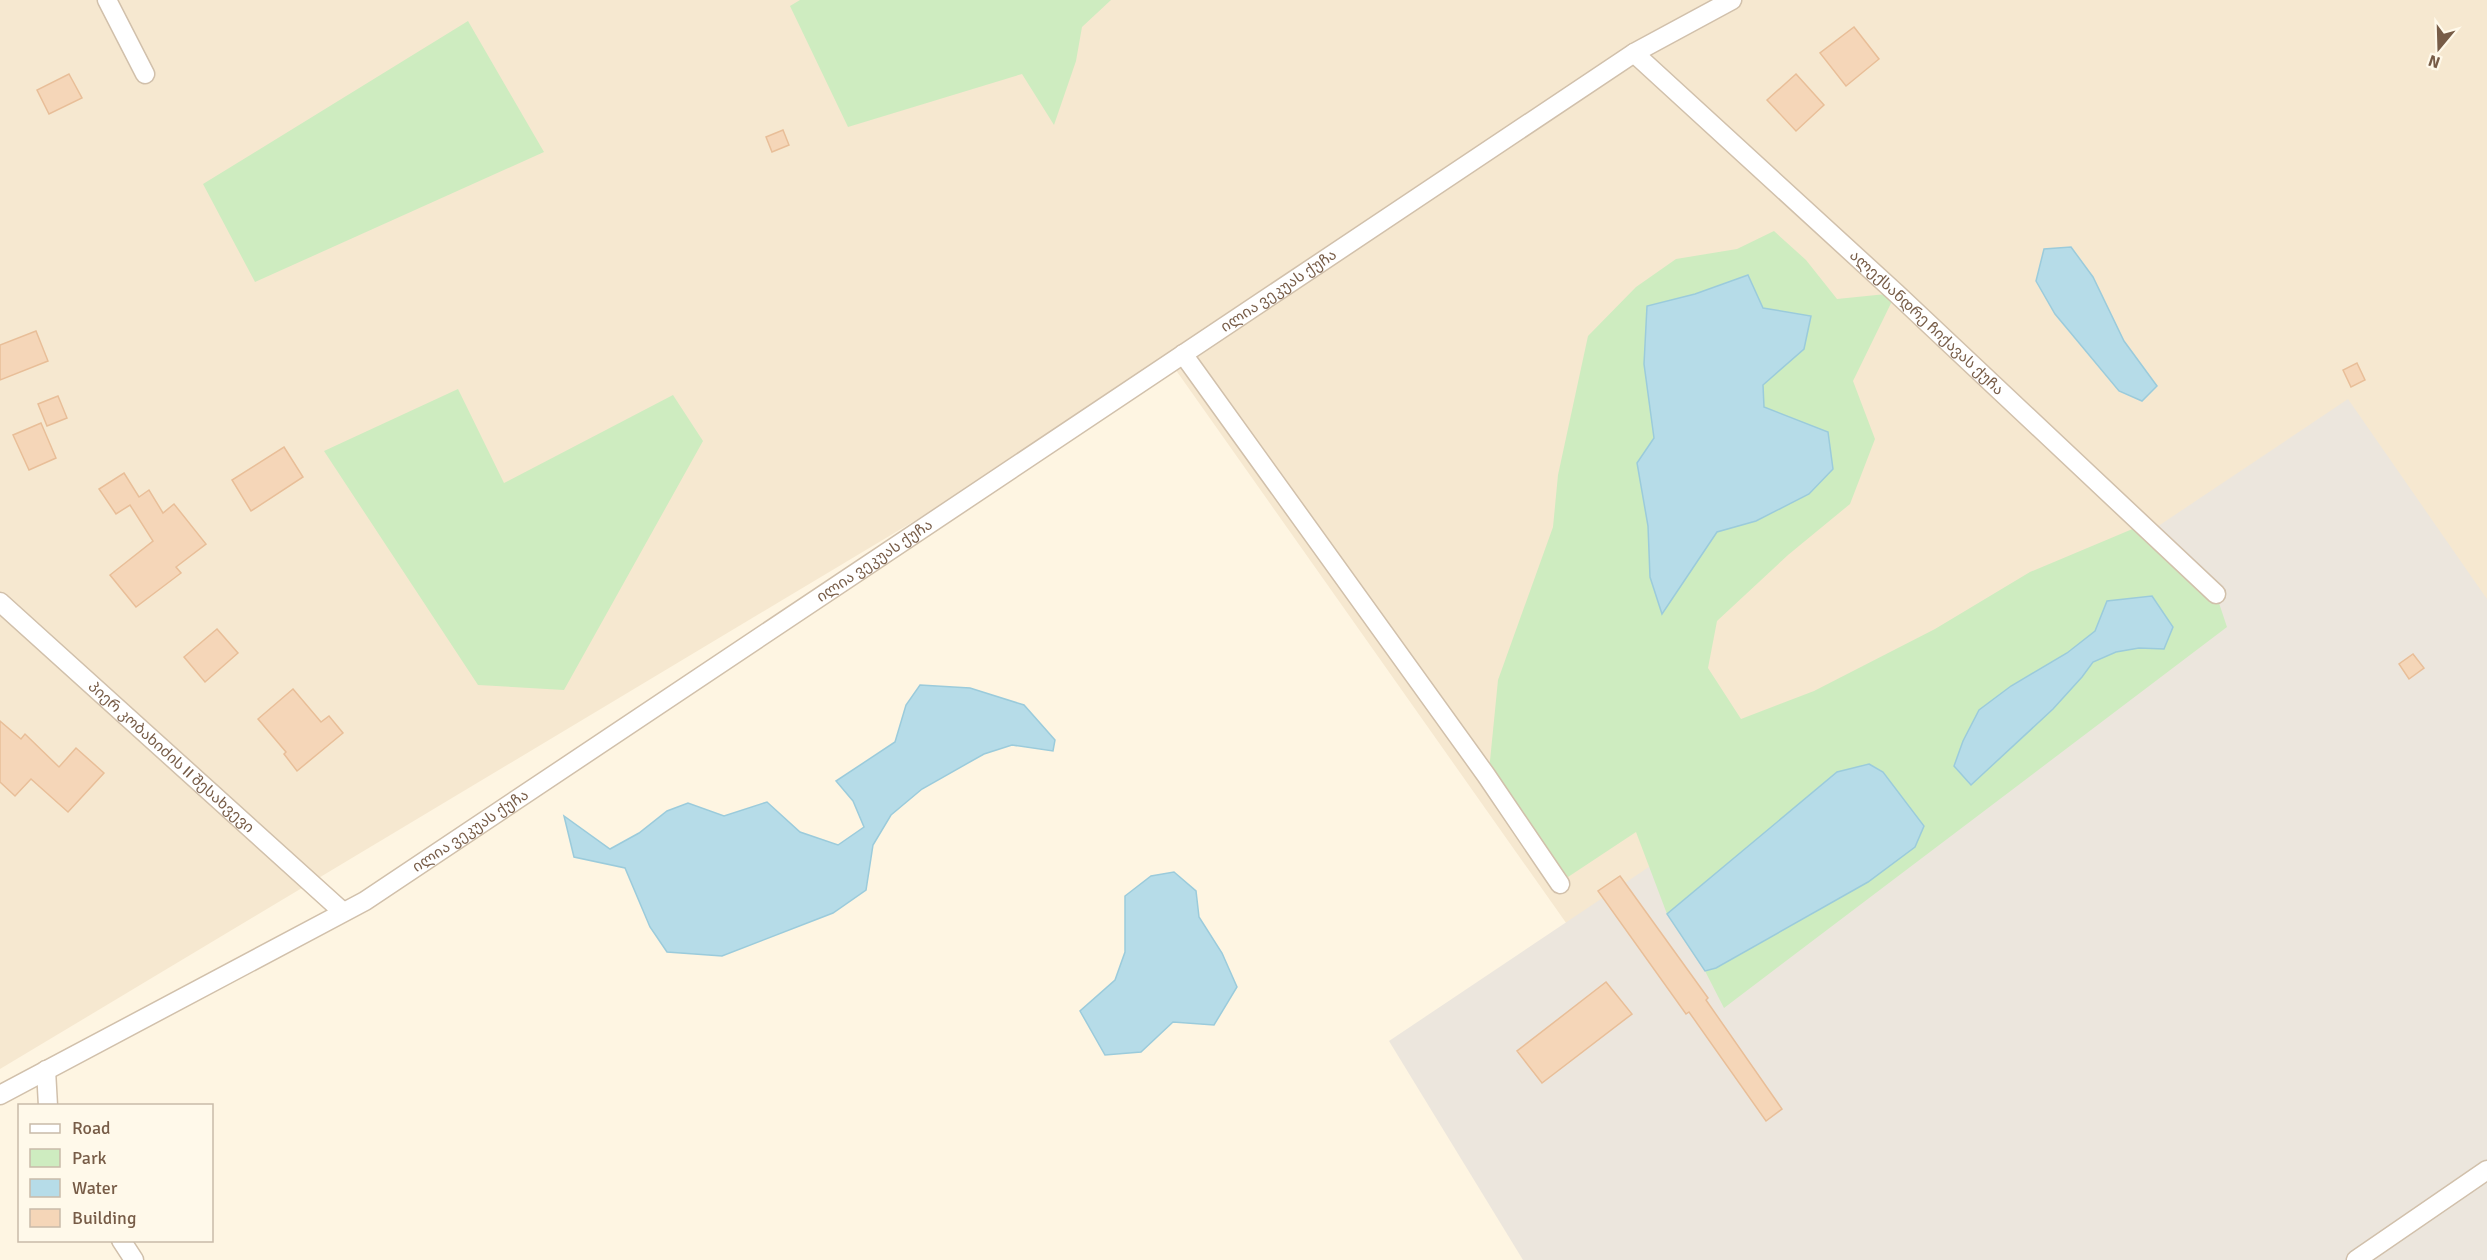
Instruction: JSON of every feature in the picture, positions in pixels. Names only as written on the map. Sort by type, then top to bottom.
[{"type":"street","points":[[107,0],[145,74]]},
{"type":"street","name":"ილია ვეკუას ქუჩა","points":[[0,1095],[364,901],[1634,53],[1730,0]]},
{"type":"street","name":"ალექსანდრე ჩიქავას ქუჩა","points":[[1634,53],[1896,293],[2216,594]]},
{"type":"street","points":[[1183,354],[1486,775],[1560,884]]},
{"type":"street","name":"პიერ კობახიძის II შესახვევი","points":[[0,602],[343,912]]},
{"type":"street","points":[[46,1070],[48,1104]]},
{"type":"street","points":[[2356,1260],[2487,1170]]},
{"type":"street","points":[[122,1242],[134,1260]]},
{"type":"shaded area","points":[[0,0],[2487,0],[2487,1260],[1804,1260],[1173,366],[0,1069]]},
{"type":"shaded area","points":[[2348,399],[2487,599],[2487,1260],[1523,1260],[1389,1041]]},
{"type":"green space","points":[[800,0],[1111,0],[1082,27],[1076,61],[1054,125],[1022,74],[848,127],[790,6]]},
{"type":"green space","points":[[468,21],[544,152],[255,282],[203,184]]},
{"type":"green space","points":[[1774,231],[1806,260],[1837,299],[1896,293],[1853,381],[1875,439],[1850,504],[1788,555],[1717,621],[1708,668],[1741,719],[1814,691],[1935,629],[2030,572],[2142,525],[2216,594],[2227,627],[1724,1008],[1705,971],[1667,914],[1636,832],[1568,877],[1489,771],[1498,680],[1553,527],[1558,475],[1588,336],[1636,287],[1676,259],[1737,249]]},
{"type":"green space","points":[[458,389],[504,483],[673,395],[703,441],[564,690],[478,685],[324,451]]},
{"type":"water","points":[[2071,247],[2093,277],[2124,341],[2157,386],[2142,401],[2119,391],[2055,314],[2036,281],[2044,249]]},
{"type":"water","points":[[1748,275],[1763,308],[1811,316],[1804,349],[1763,385],[1764,407],[1828,432],[1833,469],[1809,494],[1756,521],[1717,532],[1662,614],[1650,577],[1648,526],[1637,463],[1654,438],[1644,364],[1647,306],[1695,294]]},
{"type":"water","points":[[2152,596],[2173,627],[2164,649],[2139,648],[2116,652],[2093,662],[2053,709],[1971,785],[1954,766],[1963,741],[1979,710],[2011,686],[2067,653],[2095,631],[2107,601]]},
{"type":"water","points":[[920,685],[970,688],[1024,705],[1055,740],[1053,751],[1012,745],[984,754],[922,789],[891,815],[873,845],[866,890],[833,913],[722,956],[667,952],[650,927],[625,868],[574,857],[564,816],[610,849],[639,833],[667,811],[688,803],[724,816],[767,802],[800,832],[838,845],[864,827],[853,801],[836,781],[895,742],[906,705]]},
{"type":"water","points":[[1869,764],[1883,772],[1924,826],[1915,847],[1868,882],[1716,968],[1705,971],[1667,914],[1837,772]]},
{"type":"water","points":[[1174,872],[1196,891],[1199,917],[1222,953],[1237,987],[1214,1025],[1173,1022],[1141,1052],[1105,1055],[1080,1011],[1115,980],[1125,952],[1125,896],[1151,876]]},
{"type":"building","points":[[1854,27],[1879,59],[1846,86],[1820,53]]},
{"type":"building","points":[[69,74],[82,98],[49,114],[37,90]]},
{"type":"building","points":[[1796,74],[1824,105],[1796,131],[1767,100]]},
{"type":"building","points":[[783,130],[789,145],[772,152],[766,137]]},
{"type":"building","points":[[36,331],[48,361],[0,380],[0,345]]},
{"type":"building","points":[[2357,363],[2365,380],[2351,387],[2343,370]]},
{"type":"building","points":[[58,396],[67,418],[47,426],[38,404]]},
{"type":"building","points":[[41,423],[56,458],[29,470],[13,435]]},
{"type":"building","points":[[284,447],[303,477],[251,511],[232,480]]},
{"type":"building","points":[[124,473],[139,497],[149,490],[163,513],[174,504],[206,544],[176,567],[181,573],[136,607],[110,575],[153,541],[130,505],[116,514],[99,489]]},
{"type":"building","points":[[217,629],[238,653],[205,682],[184,657]]},
{"type":"building","points":[[2413,654],[2424,668],[2409,679],[2399,664]]},
{"type":"building","points":[[293,689],[321,722],[329,716],[343,733],[297,771],[284,754],[286,752],[258,719]]},
{"type":"building","points":[[0,721],[21,739],[25,734],[59,767],[76,748],[104,773],[68,812],[31,779],[15,796],[0,782]]},
{"type":"building","points":[[1620,876],[1708,998],[1706,1000],[1782,1109],[1766,1121],[1689,1012],[1686,1014],[1598,891]]},
{"type":"building","points":[[1606,982],[1632,1014],[1542,1083],[1517,1051]]}]
